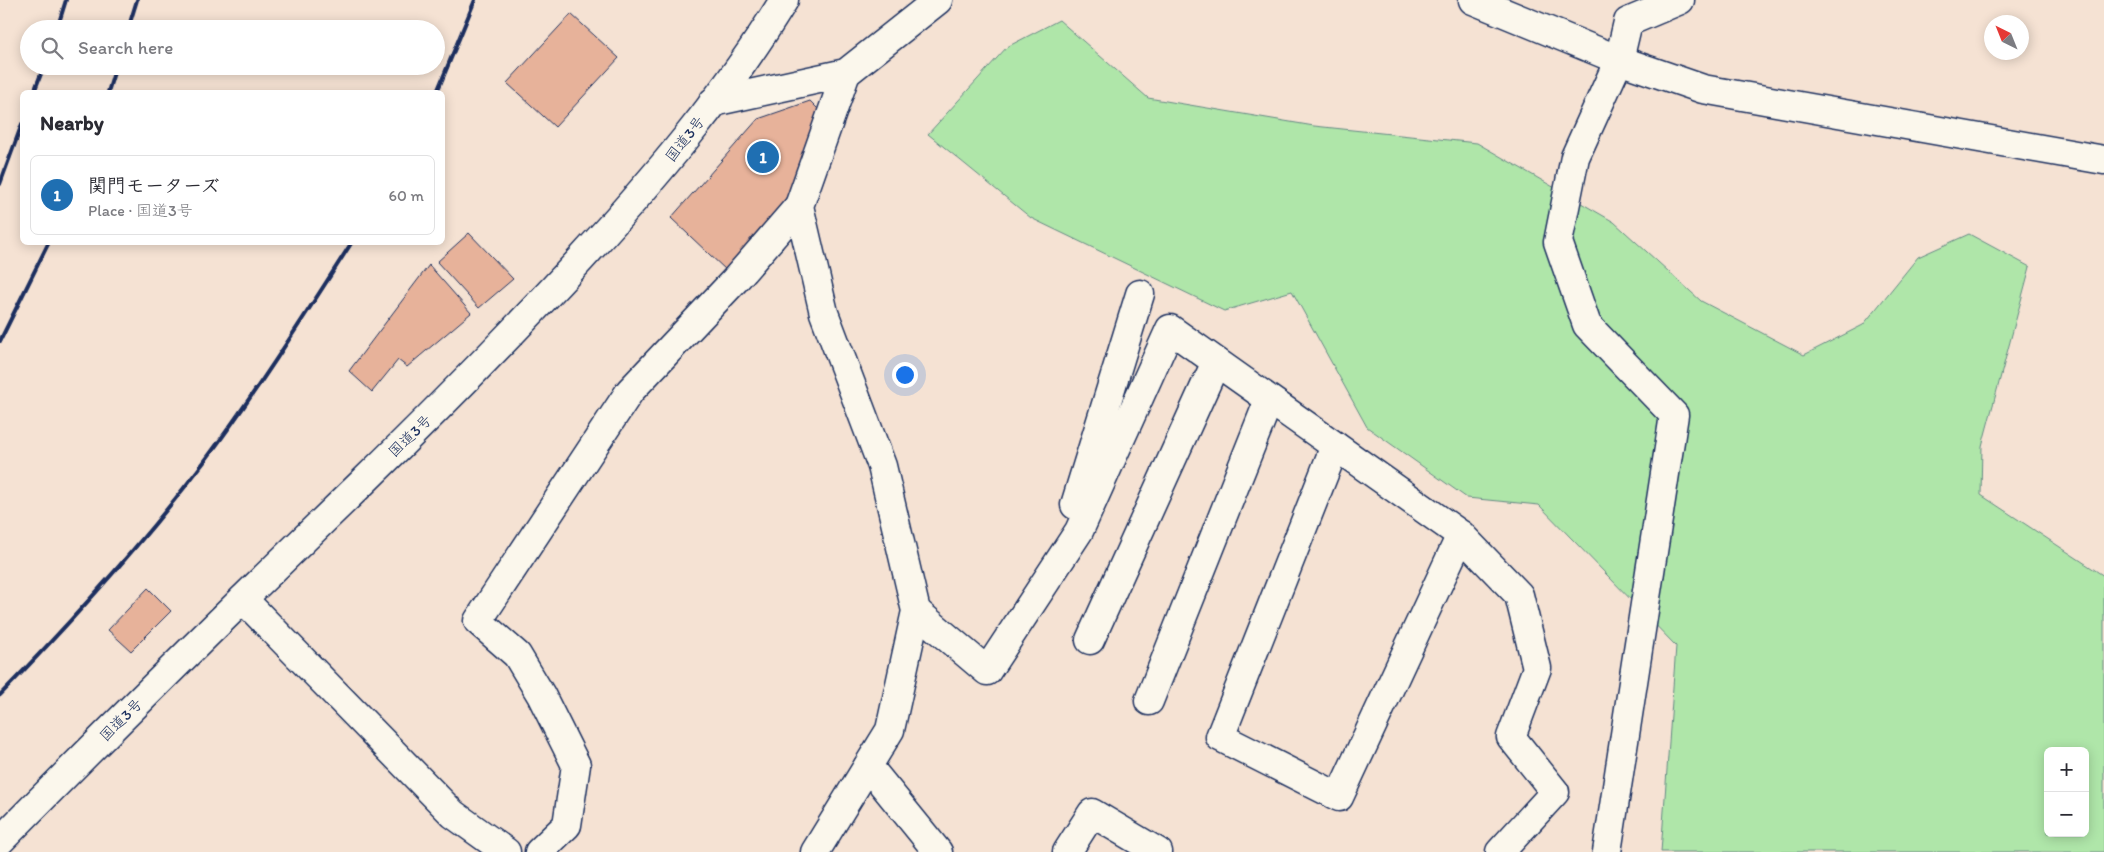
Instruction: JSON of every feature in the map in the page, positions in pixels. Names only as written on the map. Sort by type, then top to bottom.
[{"type":"main road","name":"国道3号","points":[[0,841],[243,599],[450,398],[527,318],[648,186],[713,102],[784,0]]},
{"type":"main road","points":[[713,102],[846,73],[938,0]]},
{"type":"main road","points":[[1473,0],[1619,60],[1703,89],[2104,160]]},
{"type":"main road","points":[[1607,852],[1674,415],[1587,325],[1558,242],[1575,157],[1619,60],[1628,22],[1680,0]]},
{"type":"main road","points":[[538,852],[567,825],[576,765],[541,695],[516,655],[478,621],[630,391],[735,280],[798,206],[846,73]]},
{"type":"main road","points":[[798,206],[824,313],[882,466],[916,611],[890,730],[815,852]]},
{"type":"main road","points":[[1056,566],[1140,294]]},
{"type":"main road","points":[[916,611],[987,670],[1079,530],[1170,329],[1461,536],[1519,595],[1537,668],[1510,737],[1555,792],[1500,852]]},
{"type":"main road","points":[[1090,640],[1216,362]]},
{"type":"main road","points":[[1149,701],[1269,400]]},
{"type":"main road","points":[[1335,446],[1220,737],[1339,797],[1461,536]]},
{"type":"main road","points":[[243,599],[453,814],[506,852]]},
{"type":"main road","points":[[868,766],[938,852]]},
{"type":"main road","points":[[1067,852],[1068,847],[1092,813],[1158,852]]},
{"type":"green space","points":[[1059,20],[1148,98],[1314,126],[1477,143],[1614,222],[1701,301],[1804,355],[1863,325],[1918,257],[1969,234],[2030,267],[1982,446],[1981,495],[2104,576],[2104,852],[1661,852],[1676,646],[1539,505],[1467,498],[1367,427],[1292,291],[1224,311],[1031,218],[928,134],[1007,47]]},
{"type":"building","points":[[571,14],[619,58],[555,127],[507,83]]},
{"type":"building","points":[[810,101],[820,111],[788,196],[727,271],[671,218],[758,119]]},
{"type":"building","points":[[469,233],[513,279],[479,308],[437,262]]},
{"type":"building","points":[[429,265],[471,313],[407,367],[398,360],[372,392],[349,371]]},
{"type":"building","points":[[148,588],[171,611],[131,651],[108,630]]},
{"type":"railway","points":[[60,20],[66,0]]},
{"type":"railway","points":[[131,20],[137,0]]},
{"type":"railway","points":[[445,73],[475,0]]},
{"type":"railway","points":[[35,90],[41,75]]},
{"type":"railway","points":[[109,90],[113,75]]},
{"type":"railway","points":[[438,90],[444,75]]},
{"type":"railway","points":[[0,184],[20,129]]},
{"type":"railway","points":[[0,341],[48,245]]},
{"type":"railway","points":[[0,695],[106,582],[180,493],[224,435],[350,245]]},
{"type":"place","name":"関門モーターズ","points":[[763,157]]}]
